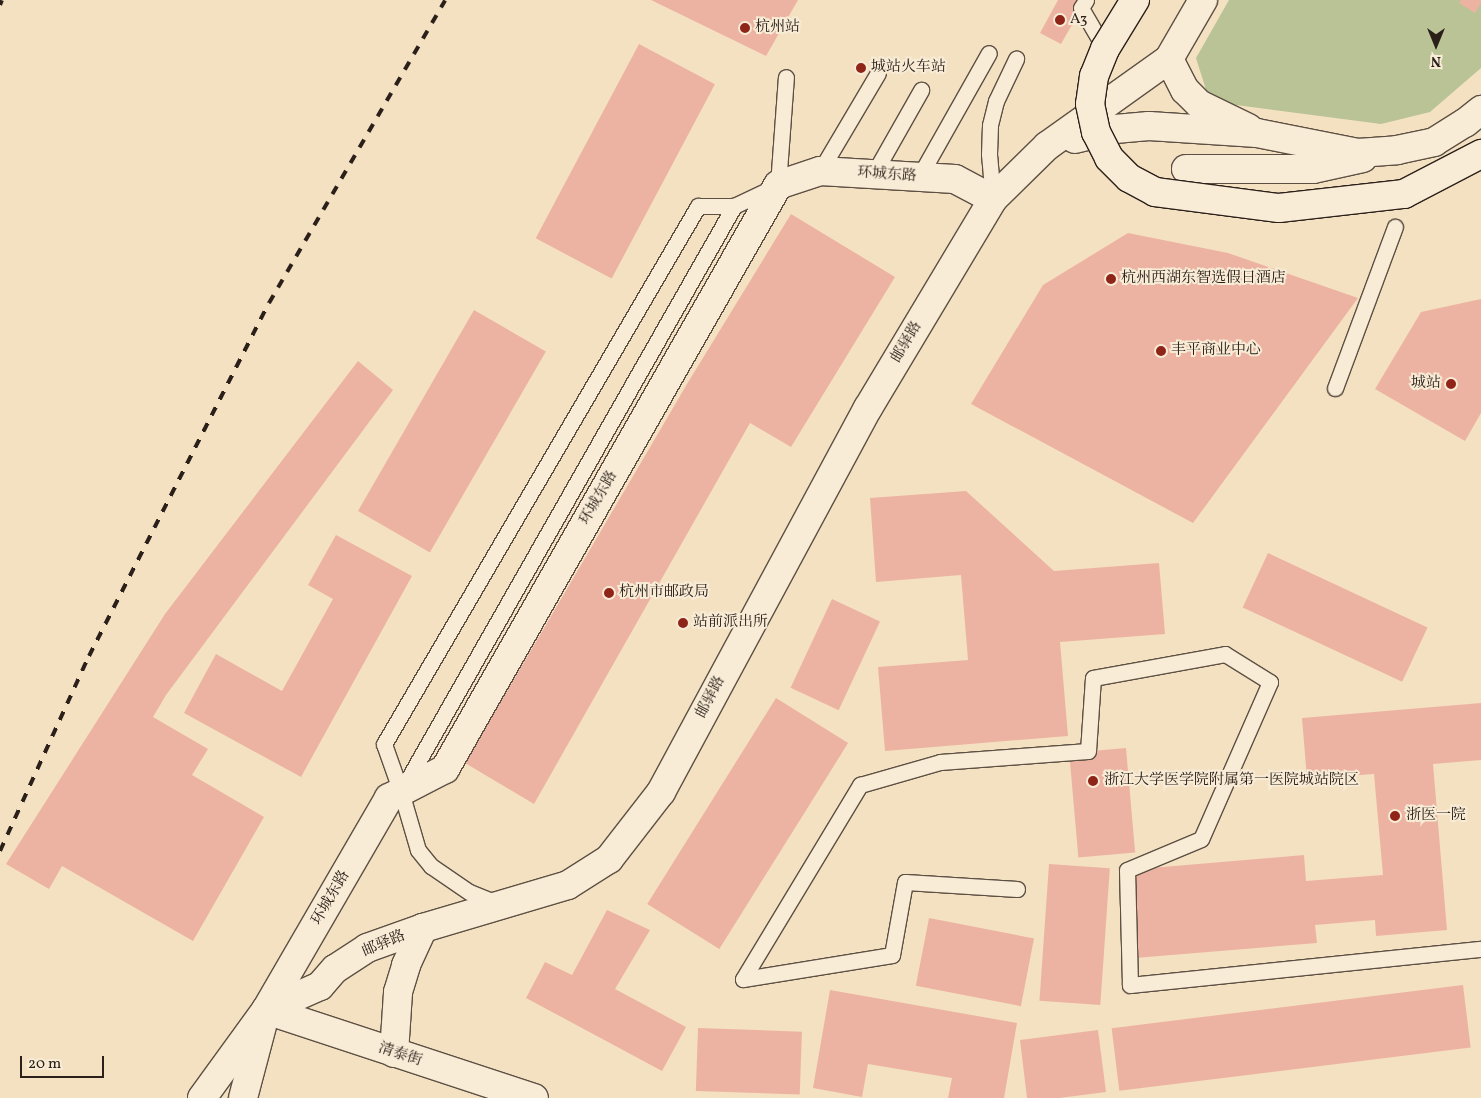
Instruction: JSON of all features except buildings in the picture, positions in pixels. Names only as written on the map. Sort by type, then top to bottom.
[{"type":"street","points":[[1135,0],[1105,49],[1094,76],[1090,104],[1096,132],[1109,158],[1130,178],[1155,192],[1279,208],[1404,194],[1481,154]]},
{"type":"street","points":[[1203,0],[1169,60],[1186,90],[1199,104],[1257,133]]},
{"type":"street","name":"邮驿路","points":[[266,1010],[320,986],[335,970],[367,948],[423,928],[568,886],[609,859],[660,792],[868,408],[993,199],[1047,146],[1169,60]]},
{"type":"street","points":[[1186,168],[1313,170],[1434,142],[1466,123],[1481,110]]},
{"type":"street","points":[[1047,146],[1115,129],[1149,126],[1257,133],[1358,153],[1397,150]]},
{"type":"street","name":"环城东路","points":[[202,1098],[266,1010],[389,798],[445,768],[778,185],[820,171],[955,179],[993,199]]},
{"type":"street","points":[[394,1053],[398,992],[406,965],[423,928]]},
{"type":"street","name":"环城东路","points":[[243,1098],[266,1010]]},
{"type":"street","name":"清泰街","points":[[266,1010],[534,1098]]},
{"type":"lane","points":[[1086,0],[1081,8],[1105,49]]},
{"type":"lane","points":[[919,177],[989,52]]},
{"type":"lane","points":[[993,199],[989,154],[990,125],[996,101],[1016,60]]},
{"type":"lane","points":[[820,171],[878,73]]},
{"type":"lane","points":[[778,185],[786,77]]},
{"type":"lane","points":[[873,174],[921,90]]},
{"type":"lane","name":"环城东路","points":[[401,792],[384,744],[698,206],[734,206],[778,185]]},
{"type":"lane","name":"环城东路","points":[[401,792],[734,206]]},
{"type":"lane","points":[[1335,388],[1395,226]]},
{"type":"lane","points":[[1018,889],[905,882],[892,955],[743,979],[860,785],[940,762],[1088,751],[1093,678],[1225,654],[1270,682],[1201,839],[1128,870],[1130,985],[1481,949]]},
{"type":"lane","points":[[401,792],[418,850],[431,866],[469,892],[503,905]]},
{"type":"green space","points":[[1229,0],[1481,0],[1481,68],[1430,112],[1381,124],[1229,104],[1207,93],[1196,58]]},
{"type":"railway","points":[[0,5],[2,0]]},
{"type":"railway","points":[[0,851],[89,656],[269,303],[445,0]]},
{"type":"place","name":"A3","points":[[1060,20]]},
{"type":"place","name":"杭州站","points":[[745,28]]},
{"type":"place","name":"城站火车站","points":[[861,68]]},
{"type":"place","name":"杭州西湖东智选假日酒店","points":[[1111,279]]},
{"type":"place","name":"丰平商业中心","points":[[1161,351]]},
{"type":"place","name":"城站","points":[[1451,384]]},
{"type":"place","name":"杭州市邮政局","points":[[609,593]]},
{"type":"place","name":"站前派出所","points":[[683,623]]},
{"type":"place","name":"浙江大学医学院附属第一医院城站院区","points":[[1093,781]]},
{"type":"place","name":"浙医一院","points":[[1395,816]]}]
